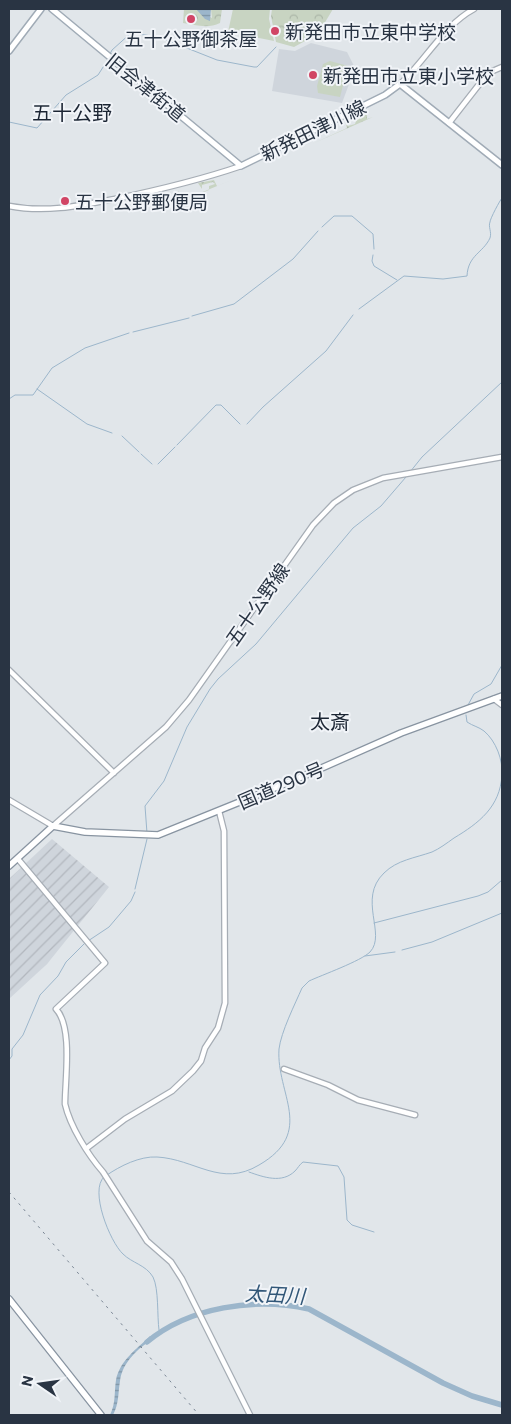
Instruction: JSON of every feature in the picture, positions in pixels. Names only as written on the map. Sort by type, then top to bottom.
[{"type":"highway","name":"国道290号","points":[[53,826],[85,832],[153,836],[219,811],[401,733],[502,696]]},
{"type":"highway","points":[[9,866],[53,826]]},
{"type":"highway","points":[[9,1299],[101,1415]]},
{"type":"main road","points":[[9,51],[41,9]]},
{"type":"main road","name":"旧会津街道","points":[[52,9],[242,166]]},
{"type":"main road","points":[[400,84],[502,165]]},
{"type":"main road","name":"新発田津川線","points":[[242,166],[385,95],[400,84]]},
{"type":"street","points":[[400,84],[414,71],[455,23],[474,9]]},
{"type":"street","points":[[449,123],[488,73],[502,67]]},
{"type":"street","points":[[9,206],[31,211],[73,207],[164,190],[242,166]]},
{"type":"street","name":"五十公野線","points":[[53,826],[174,719],[313,525],[334,503],[353,490],[383,478],[502,457]]},
{"type":"street","points":[[9,670],[114,773]]},
{"type":"street","points":[[494,699],[502,705]]},
{"type":"street","points":[[9,800],[53,826]]},
{"type":"street","points":[[87,1148],[124,1119],[172,1091],[201,1061],[205,1048],[218,1028],[225,1003],[224,831],[219,811]]},
{"type":"street","points":[[18,858],[105,963],[56,1009],[62,1014],[65,1027],[65,1104],[68,1115],[96,1166],[103,1172],[147,1241],[174,1265],[250,1415]]},
{"type":"street","points":[[284,1069],[306,1076],[358,1100],[415,1115]]},
{"type":"shaded area","name":"新発田市立東小学校","points":[[311,43],[347,52],[355,68],[342,103],[272,91],[279,49],[295,51]]},
{"type":"shaded area","points":[[52,839],[109,887],[47,964],[9,999],[9,879]]},
{"type":"green space","points":[[184,9],[196,9],[212,18],[211,9],[222,9],[220,23],[206,26],[183,23]]},
{"type":"green space","points":[[233,9],[270,9],[269,19],[274,41],[228,32]]},
{"type":"green space","points":[[272,9],[333,9],[318,34],[294,47],[276,42],[271,16]]},
{"type":"green space","points":[[330,61],[348,66],[340,97],[318,93],[317,86],[323,64]]},
{"type":"green space","points":[[354,113],[359,114],[359,118],[361,115],[367,115],[367,119],[373,117],[312,144],[347,128],[345,119],[348,126],[355,124],[358,115],[352,119],[352,114]]},
{"type":"green space","points":[[214,180],[217,186],[209,189],[209,186],[215,184],[213,182],[202,185],[202,189],[198,183]]},
{"type":"green space","points":[[178,190],[182,201],[169,206],[172,204],[169,205],[169,202],[179,198]]},
{"type":"water","points":[[196,9],[211,9],[210,21],[205,19]]},
{"type":"water","points":[[150,1336],[153,1339],[136,1351],[127,1362],[121,1374],[116,1407],[113,1415],[110,1415],[114,1402],[116,1380],[121,1367],[130,1355]]},
{"type":"waterway","points":[[110,54],[131,33],[159,37],[217,60],[254,67],[257,67],[276,47]]},
{"type":"waterway","points":[[9,122],[37,128],[66,95],[98,75],[109,58]]},
{"type":"waterway","points":[[359,309],[404,276],[443,279],[467,276],[470,263],[490,238],[490,220],[502,198]]},
{"type":"waterway","points":[[322,227],[334,216],[352,216],[373,234],[374,249]]},
{"type":"waterway","points":[[192,316],[234,304],[293,259],[318,231]]},
{"type":"waterway","points":[[373,255],[372,261],[374,266],[397,280]]},
{"type":"waterway","points":[[247,424],[263,407],[326,351],[353,315]]},
{"type":"waterway","points":[[133,332],[189,318]]},
{"type":"waterway","points":[[9,399],[15,395],[33,395],[52,368],[85,348],[129,333]]},
{"type":"waterway","points":[[410,472],[422,457],[502,382]]},
{"type":"waterway","points":[[37,389],[87,424],[112,433]]},
{"type":"waterway","points":[[177,445],[216,405],[221,405],[240,424]]},
{"type":"waterway","points":[[122,436],[139,452]]},
{"type":"waterway","points":[[158,464],[175,447]]},
{"type":"waterway","points":[[141,454],[152,464]]},
{"type":"waterway","points":[[147,833],[145,806],[164,781],[187,727],[210,689],[218,679],[256,644],[353,528],[381,506],[406,477]]},
{"type":"waterway","points":[[468,705],[474,694],[491,684],[502,665]]},
{"type":"waterway","points":[[107,1175],[130,1162],[151,1157],[171,1159],[220,1173],[232,1174],[259,1165],[276,1152],[286,1139],[290,1126],[280,1066],[280,1042],[302,988],[309,981],[350,964],[370,952],[376,936],[372,905],[373,894],[376,883],[384,873],[400,862],[435,851],[472,826],[487,813],[497,796],[502,775],[498,751],[484,731],[467,722],[466,715]]},
{"type":"waterway","points":[[135,889],[147,839]]},
{"type":"waterway","points":[[374,923],[478,896],[488,892],[502,880]]},
{"type":"waterway","points":[[88,941],[109,927],[131,901],[135,892]]},
{"type":"waterway","points":[[402,950],[432,942],[502,913]]},
{"type":"waterway","points":[[9,1060],[12,1056],[12,1049],[23,1035],[40,995],[58,976],[66,962],[85,943]]},
{"type":"waterway","points":[[365,956],[395,952]]},
{"type":"waterway","points":[[249,1172],[278,1178],[290,1175],[303,1162],[338,1166],[344,1177],[347,1220],[352,1225],[374,1232]]},
{"type":"waterway","points":[[104,1177],[100,1184],[99,1193],[107,1228],[112,1239],[123,1254],[147,1270],[153,1277],[157,1295],[159,1330]]},
{"type":"waterway","name":"太田川","points":[[147,1342],[182,1320],[223,1308],[267,1304],[309,1309],[443,1383],[472,1396],[502,1405]]},
{"type":"railway","points":[[9,1192],[199,1415]]},
{"type":"place","name":"五十公野御茶屋","points":[[191,19]]},
{"type":"place","name":"新発田市立東中学校","points":[[275,31]]},
{"type":"place","name":"新発田市立東小学校","points":[[313,75]]},
{"type":"place","name":"五十公野郵便局","points":[[65,201]]},
{"type":"district","name":"五十公野","points":[[72,112]]},
{"type":"district","name":"太斎","points":[[330,721]]}]
